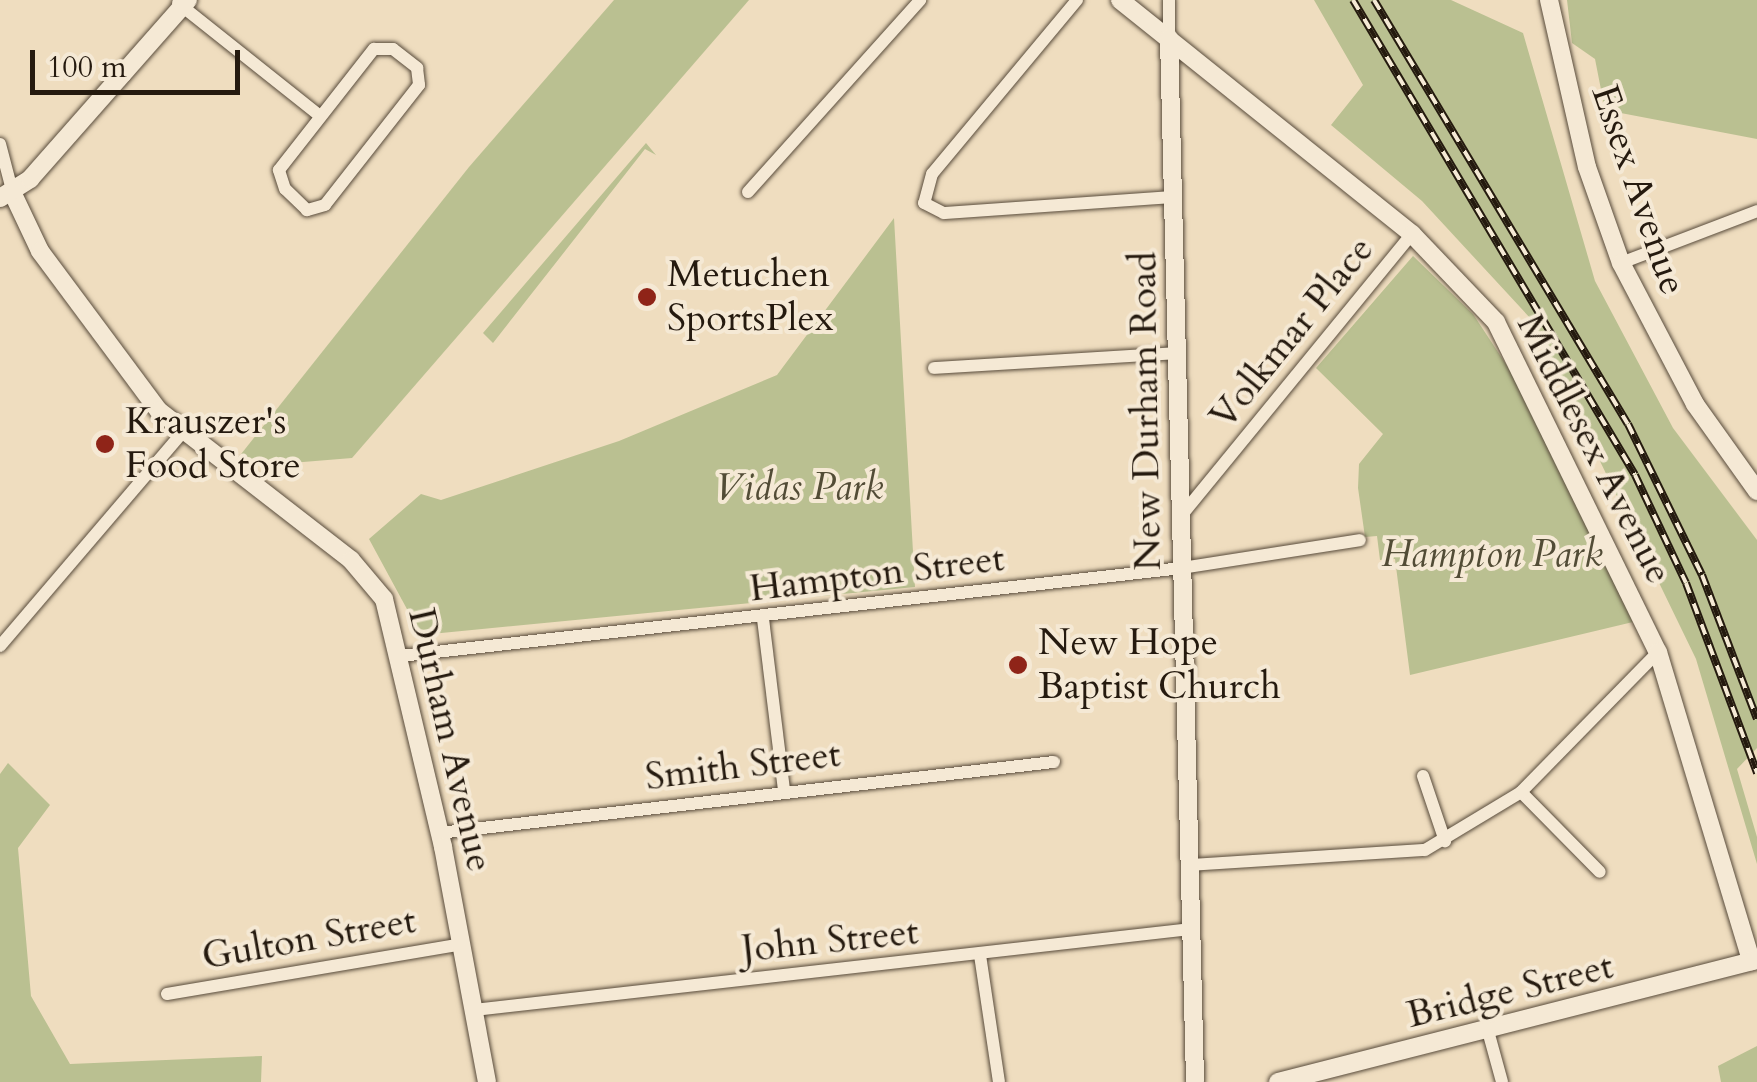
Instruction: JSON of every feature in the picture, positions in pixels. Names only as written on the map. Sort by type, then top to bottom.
[{"type":"street","points":[[748,192],[920,0]]},
{"type":"street","points":[[1077,0],[932,174],[924,203],[944,213],[1173,196]]},
{"type":"street","name":"Middlesex Avenue","points":[[1120,0],[1412,234],[1496,322],[1658,652],[1754,961]]},
{"type":"street","points":[[1168,0],[1169,38]]},
{"type":"street","name":"Essex Avenue","points":[[1549,0],[1587,167],[1621,264],[1695,404],[1757,491]]},
{"type":"street","points":[[6,196],[182,3],[320,116]]},
{"type":"street","name":"New Durham Road","points":[[1169,38],[1195,1082]]},
{"type":"street","points":[[374,49],[393,49],[417,68],[419,85],[325,205],[307,210],[285,189],[280,170],[320,116],[374,49]]},
{"type":"street","name":"Durham Avenue","points":[[0,144],[6,196],[40,251],[182,433],[371,578],[400,656],[440,833],[487,1082]]},
{"type":"street","points":[[1621,264],[1757,211]]},
{"type":"street","name":"Volkmar Place","points":[[1181,516],[1412,234]]},
{"type":"street","points":[[934,368],[1177,353]]},
{"type":"street","points":[[0,646],[182,433]]},
{"type":"street","name":"Hampton Street","points":[[400,656],[1182,568],[1360,540]]},
{"type":"street","points":[[763,618],[784,790]]},
{"type":"street","points":[[1190,865],[1394,857],[1445,841],[1521,792],[1658,652]]},
{"type":"street","name":"Smith Street","points":[[440,833],[784,790],[1054,762]]},
{"type":"street","points":[[1423,776],[1445,841]]},
{"type":"street","points":[[1521,792],[1600,872]]},
{"type":"street","name":"John Street","points":[[474,1010],[1191,929]]},
{"type":"street","name":"Gulton Street","points":[[166,994],[462,944]]},
{"type":"street","points":[[980,955],[998,1082]]},
{"type":"street","name":"Bridge Street","points":[[1278,1082],[1754,961]]},
{"type":"street","points":[[1488,1031],[1502,1082]]},
{"type":"green space","points":[[614,0],[749,0],[352,458],[230,468],[469,167]]},
{"type":"green space","points":[[1314,0],[1451,0],[1523,33],[1595,281],[1673,428],[1757,540],[1757,748],[1737,769],[1757,837],[1757,864],[1696,659],[1531,319],[1422,201],[1331,125],[1363,85]]},
{"type":"green space","points":[[1567,0],[1757,0],[1757,139],[1605,110],[1595,59],[1572,43]]},
{"type":"green space","points":[[646,143],[656,155],[645,149],[493,343],[483,333]]},
{"type":"green space","name":"Vidas Park","points":[[894,218],[915,587],[421,635],[369,539],[421,494],[441,500],[619,441],[777,375]]},
{"type":"green space","name":"Hampton Park","points":[[1413,256],[1473,314],[1515,378],[1633,622],[1410,675],[1395,559],[1380,560],[1377,536],[1365,537],[1358,488],[1359,464],[1383,434],[1316,368]]},
{"type":"green space","points":[[8,763],[50,805],[18,848],[31,996],[70,1064],[262,1056],[261,1082],[0,1082],[0,774]]},
{"type":"green space","points":[[1757,1046],[1757,1082],[1721,1082],[1718,1066]]},
{"type":"railway","points":[[1353,0],[1635,475],[1686,583],[1757,773]]},
{"type":"railway","points":[[1374,0],[1628,424],[1702,575],[1757,719]]},
{"type":"place","name":"Metuchen SportsPlex","points":[[647,297]]},
{"type":"place","name":"Krauszer's Food Store","points":[[105,444]]},
{"type":"place","name":"New Hope Baptist Church","points":[[1018,665]]}]
